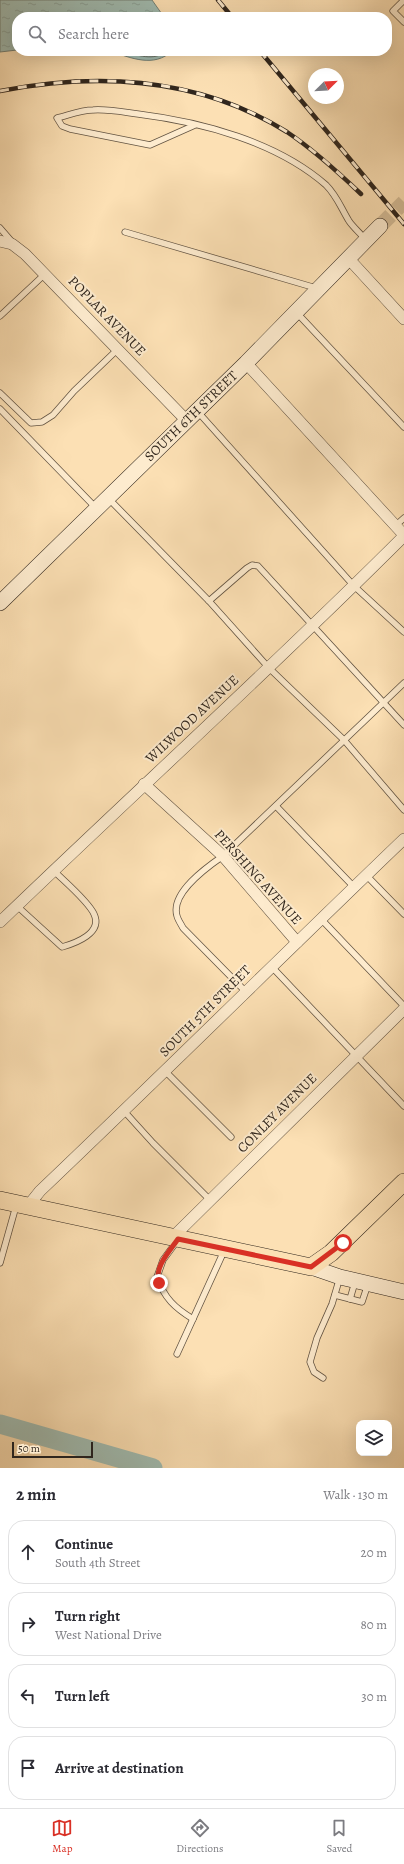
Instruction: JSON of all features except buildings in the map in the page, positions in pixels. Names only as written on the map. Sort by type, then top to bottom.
[{"type":"main road","points":[[0,1200],[175,1239],[311,1267],[331,1253],[404,1182]]},
{"type":"street","name":"SOUTH 6TH STREET","points":[[0,603],[246,363],[295,311],[349,259],[380,226]]},
{"type":"street","name":"POPLAR AVENUE","points":[[0,241],[12,244],[19,249],[118,349],[192,416]]},
{"type":"street","points":[[349,259],[404,319]]},
{"type":"street","points":[[246,363],[404,536]]},
{"type":"street","name":"WILWOOD AVENUE","points":[[0,922],[144,784],[269,668],[404,536]]},
{"type":"street","name":"PERSHING AVENUE","points":[[144,784],[223,856],[296,942]]},
{"type":"street","name":"SOUTH 5TH STREET","points":[[22,1205],[40,1191],[166,1072],[271,966],[404,839]]},
{"type":"street","name":"CONLEY AVENUE","points":[[175,1239],[210,1200],[404,1009]]},
{"type":"street","points":[[311,1267],[340,1277],[403,1291]]},
{"type":"lane","points":[[404,0],[393,11],[404,22]]},
{"type":"lane","points":[[195,125],[150,145],[70,129],[62,126],[57,118],[92,110],[142,114],[195,125],[260,144],[300,166],[326,186],[339,200],[349,221],[366,241]]},
{"type":"lane","points":[[0,228],[19,249]]},
{"type":"lane","points":[[125,232],[318,289]]},
{"type":"lane","points":[[0,316],[45,274]]},
{"type":"lane","points":[[295,311],[404,427]]},
{"type":"lane","points":[[0,393],[31,423],[42,422],[53,415],[74,391],[118,349]]},
{"type":"lane","points":[[0,409],[96,509]]},
{"type":"lane","points":[[192,416],[354,586],[404,632]]},
{"type":"lane","points":[[108,498],[209,601],[269,668],[344,740],[404,810]]},
{"type":"lane","points":[[395,526],[404,518]]},
{"type":"lane","points":[[209,601],[247,568],[252,565],[258,566],[383,704],[404,725]]},
{"type":"lane","points":[[246,992],[183,928],[177,916],[176,908],[181,897],[189,884],[209,865],[223,856],[404,683]]},
{"type":"lane","points":[[276,806],[354,887]]},
{"type":"lane","points":[[17,906],[62,947],[75,944],[88,936],[95,925],[94,914],[67,883],[54,871]]},
{"type":"lane","points":[[366,875],[404,914]]},
{"type":"lane","points":[[321,919],[404,1006]]},
{"type":"lane","points":[[271,966],[404,1106]]},
{"type":"lane","points":[[166,1072],[231,1137]]},
{"type":"lane","points":[[124,1111],[152,1143],[210,1200]]},
{"type":"lane","points":[[0,1263],[22,1205]]},
{"type":"lane","points":[[175,1239],[157,1277],[163,1292],[170,1303],[193,1319]]},
{"type":"lane","points":[[176,1354],[225,1249]]},
{"type":"lane","points":[[323,1378],[314,1372],[310,1362],[335,1295],[340,1277]]},
{"type":"lane","points":[[335,1295],[362,1302],[362,1282]]},
{"type":"lane","points":[[350,1299],[362,1282]]},
{"type":"water","points":[[0,0],[152,0],[160,12],[12,12],[12,51],[0,52]]},
{"type":"water","points":[[126,56],[165,56],[150,60],[134,59]]},
{"type":"waterway","points":[[0,1424],[153,1468]]},
{"type":"tunnel","points":[[380,226],[404,202]]},
{"type":"railway","points":[[218,0],[228,12]]},
{"type":"railway","points":[[264,56],[404,224]]},
{"type":"railway","points":[[0,91],[37,85],[111,81],[148,84],[184,90],[219,100],[253,114],[287,132],[307,146],[361,194]]},
{"type":"route","points":[[159,1283],[157,1277],[159,1270],[178,1239],[311,1267],[343,1243]]}]
